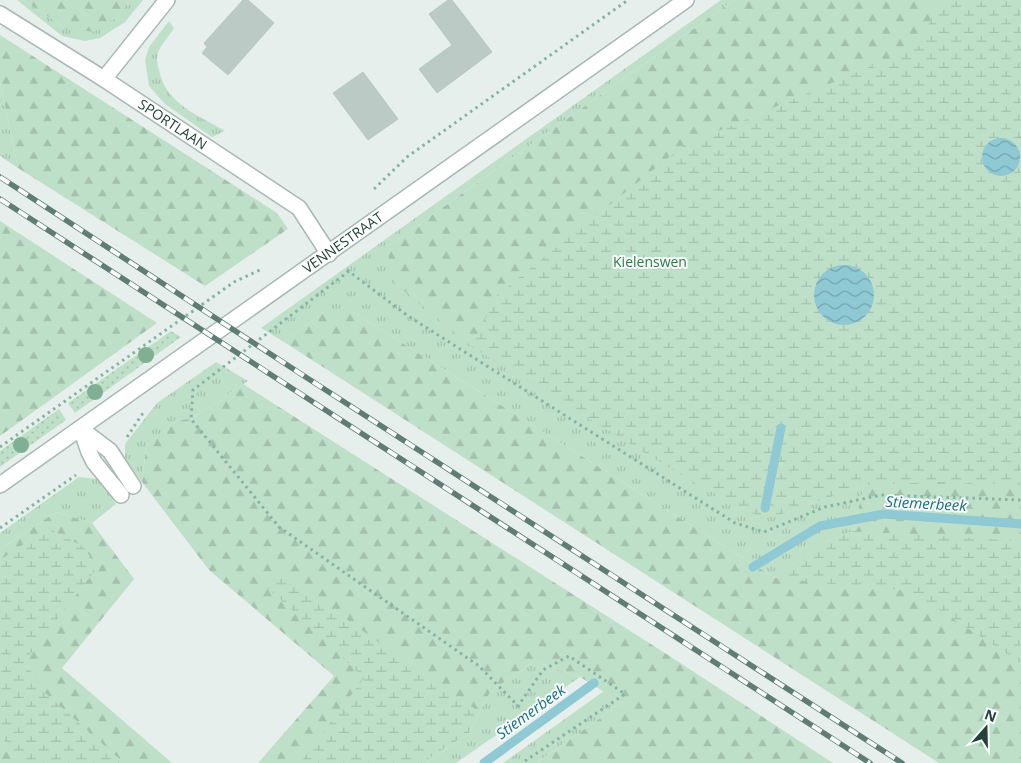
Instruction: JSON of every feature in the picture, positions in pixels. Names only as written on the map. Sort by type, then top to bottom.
[{"type":"street","points":[[104,79],[168,0]]},
{"type":"street","name":"VENNESTRAAT","points":[[0,485],[686,0]]},
{"type":"street","name":"SPORTLAAN","points":[[0,14],[104,79],[299,208],[328,254]]},
{"type":"street","points":[[81,429],[94,462],[127,490]]},
{"type":"path","points":[[372,192],[407,157],[628,0]]},
{"type":"path","points":[[0,447],[234,282],[264,268]]},
{"type":"path","points":[[522,763],[625,694],[568,656],[543,670],[518,706],[479,666],[279,527],[191,419],[193,390],[349,271],[408,316],[735,523],[764,532],[825,507],[881,495],[1021,500]]},
{"type":"green space","points":[[17,0],[23,0],[64,27],[115,19],[130,0],[143,0],[125,22],[100,38],[85,41],[62,36]]},
{"type":"green space","points":[[23,0],[130,0],[115,19],[93,32],[64,27]]},
{"type":"green space","points":[[721,0],[734,0],[387,247],[785,513],[864,485],[853,531],[825,542],[775,578],[350,310],[326,310],[284,342],[261,328]]},
{"type":"green space","name":"Kielenswen","points":[[734,0],[1021,0],[1021,763],[939,763],[284,342],[326,310],[350,310],[775,578],[825,542],[853,531],[864,485],[763,519],[691,481],[472,347],[396,284],[389,260],[387,247]]},
{"type":"green space","points":[[939,0],[1021,0],[1021,485],[937,482],[864,485],[763,519],[691,481],[472,347],[496,296],[683,146],[919,46]]},
{"type":"green space","points":[[169,21],[174,28],[161,46],[157,58],[163,82],[168,92],[176,100],[194,114],[225,131],[212,137],[165,104],[149,86],[145,60],[149,47]]},
{"type":"green space","points":[[0,35],[277,213],[288,229],[205,286],[18,168],[0,82]]},
{"type":"green space","points":[[0,82],[18,168],[0,156]]},
{"type":"green space","points":[[0,221],[157,323],[0,436]]},
{"type":"green space","points":[[171,331],[181,337],[75,413],[68,403]]},
{"type":"green space","points":[[216,362],[248,381],[191,419],[176,420],[146,447],[142,482],[125,458],[125,444],[157,403]]},
{"type":"green space","points":[[243,384],[668,655],[833,763],[536,763],[622,703],[580,677],[534,661],[490,692],[469,733],[427,763],[258,763],[334,676],[209,570],[142,482],[146,447],[176,420],[191,419]]},
{"type":"green space","points":[[59,409],[66,420],[0,467],[0,451]]},
{"type":"green space","points":[[79,477],[98,479],[116,504],[92,523],[56,512],[0,549],[0,533]]},
{"type":"green space","points":[[56,512],[92,523],[134,579],[62,668],[172,763],[0,763],[0,549]]},
{"type":"green space","points":[[48,528],[84,547],[97,568],[25,661],[42,690],[124,763],[21,763],[0,735],[0,560]]},
{"type":"green space","points":[[853,531],[1021,541],[1021,663],[910,591],[775,578],[825,542]]},
{"type":"green space","points":[[278,570],[451,694],[477,710],[469,733],[421,763],[300,763],[364,678],[268,588]]},
{"type":"green space","points":[[534,661],[580,677],[456,763],[427,763],[469,733],[490,692]]},
{"type":"green space","points":[[604,691],[622,703],[536,763],[503,763]]},
{"type":"water","points":[[1001,138],[1014,144],[1020,157],[1014,170],[1001,176],[988,170],[982,157],[988,144]]},
{"type":"water","points":[[844,265],[861,270],[869,278],[874,295],[869,312],[861,320],[844,325],[827,320],[819,312],[814,295],[819,278],[827,270]]},
{"type":"building","points":[[243,0],[248,0],[274,23],[228,75],[202,53],[207,47],[204,43]]},
{"type":"building","points":[[448,0],[452,0],[492,52],[437,93],[419,69],[452,45],[429,14]]},
{"type":"building","points":[[363,72],[398,119],[368,140],[333,93]]},
{"type":"waterway","points":[[765,508],[781,428]]},
{"type":"waterway","name":"Stiemerbeek","points":[[753,567],[820,526],[884,514],[1021,524]]},
{"type":"waterway","name":"Stiemerbeek","points":[[484,763],[594,683]]},
{"type":"railway","points":[[0,177],[902,763]]},
{"type":"railway","points":[[0,199],[870,763]]}]
